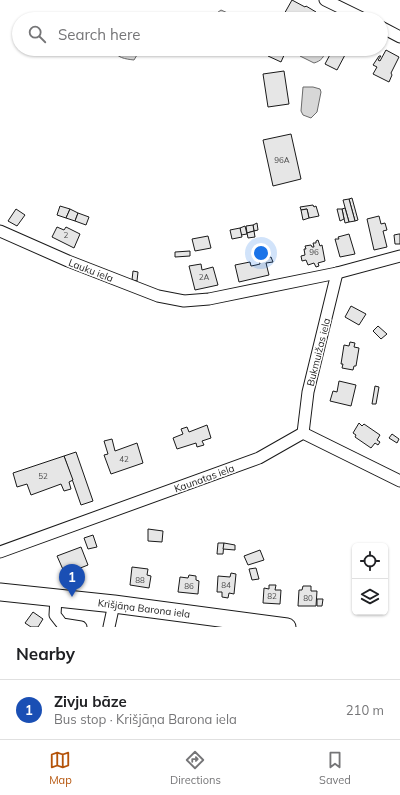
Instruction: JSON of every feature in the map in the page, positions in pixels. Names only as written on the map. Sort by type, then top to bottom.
[{"type":"main road","name":"Krišjāņa Barona iela","points":[[0,592],[114,604],[287,627]]},
{"type":"street","points":[[325,0],[350,12]]},
{"type":"street","points":[[388,31],[400,37]]},
{"type":"street","name":"Lauku iela","points":[[0,230],[68,261],[158,296],[184,301],[209,299],[337,273]]},
{"type":"street","points":[[337,273],[400,256]]},
{"type":"street","name":"Bukmuižas iela","points":[[303,433],[308,392],[337,273]]},
{"type":"street","points":[[303,433],[400,481]]},
{"type":"street","name":"Kaunatas iela","points":[[0,552],[258,458],[303,433]]},
{"type":"street","points":[[56,598],[55,615],[62,624],[81,627]]},
{"type":"street","points":[[109,627],[114,604]]},
{"type":"shaded area","points":[[119,56],[136,56],[134,60]]},
{"type":"shaded area","points":[[300,56],[323,56],[319,61],[314,63]]},
{"type":"shaded area","points":[[303,87],[313,87],[320,89],[321,92],[317,112],[311,118],[303,115],[301,111]]},
{"type":"building","points":[[292,0],[316,12],[285,12]]},
{"type":"building","points":[[388,51],[399,57],[391,73],[392,75],[389,82],[373,74],[377,67],[373,65],[379,56],[381,56],[378,60],[380,61],[383,56],[388,56]]},
{"type":"building","points":[[268,56],[284,56],[281,62]]},
{"type":"building","points":[[329,56],[344,56],[337,70],[325,64]]},
{"type":"building","points":[[284,71],[289,104],[268,107],[263,74]]},
{"type":"building","points":[[291,134],[301,179],[273,186],[263,140]]},
{"type":"building","points":[[352,198],[358,220],[355,221],[349,199]]},
{"type":"building","points":[[349,199],[355,221],[349,222],[343,200]]},
{"type":"building","points":[[313,205],[314,207],[316,206],[319,216],[309,218],[307,209],[301,210],[300,207]]},
{"type":"building","points":[[60,206],[70,209],[66,218],[57,215]]},
{"type":"building","points":[[345,208],[349,222],[345,223],[342,209]]},
{"type":"building","points":[[16,209],[25,215],[17,226],[8,221]]},
{"type":"building","points":[[70,209],[78,213],[75,221],[66,218]]},
{"type":"building","points":[[307,209],[309,218],[303,220],[301,210]]},
{"type":"building","points":[[337,209],[342,209],[344,219],[340,221]]},
{"type":"building","points":[[78,213],[89,217],[86,225],[75,221]]},
{"type":"building","points":[[379,216],[381,224],[385,223],[387,230],[383,231],[387,247],[374,250],[367,219]]},
{"type":"building","points":[[257,223],[258,230],[254,231],[253,225]]},
{"type":"building","points":[[253,225],[254,231],[247,233],[246,226]]},
{"type":"building","points":[[245,226],[247,234],[241,235],[240,228]]},
{"type":"building","points":[[57,227],[64,230],[66,227],[80,234],[74,248],[52,237]]},
{"type":"building","points":[[240,228],[242,237],[232,239],[230,230]]},
{"type":"building","points":[[254,231],[255,237],[248,238],[247,233]]},
{"type":"building","points":[[349,234],[355,254],[340,257],[335,239],[339,239],[338,237]]},
{"type":"building","points":[[400,234],[400,244],[395,244],[394,235]]},
{"type":"building","points":[[208,236],[211,248],[195,251],[192,239]]},
{"type":"building","points":[[318,240],[320,246],[322,245],[325,261],[318,263],[319,266],[316,267],[314,263],[308,265],[306,260],[302,261],[301,256],[305,255],[305,246],[311,245],[314,247],[313,243],[316,243]]},
{"type":"building","points":[[190,251],[190,256],[175,257],[175,252]]},
{"type":"building","points":[[271,257],[273,262],[266,263],[269,275],[239,282],[235,265],[250,262],[251,266],[256,265],[260,264],[259,260]]},
{"type":"building","points":[[201,264],[202,270],[213,267],[218,285],[195,290],[189,266]]},
{"type":"building","points":[[133,271],[138,272],[137,281],[132,280]]},
{"type":"building","points":[[351,306],[366,314],[359,325],[345,317]]},
{"type":"building","points":[[378,326],[387,334],[381,339],[373,331]]},
{"type":"building","points":[[350,342],[355,343],[354,347],[359,348],[356,366],[354,366],[353,370],[342,368],[343,364],[341,364],[344,345],[349,346]]},
{"type":"building","points":[[339,381],[356,385],[351,406],[330,401],[333,391],[337,392]]},
{"type":"building","points":[[375,386],[379,387],[376,404],[372,404]]},
{"type":"building","points":[[359,423],[362,426],[364,424],[380,435],[377,440],[380,442],[378,445],[375,443],[371,448],[355,437],[356,435],[353,433]]},
{"type":"building","points":[[207,425],[211,438],[202,441],[204,445],[197,447],[196,443],[177,449],[173,438],[183,434],[181,429],[187,427],[189,432]]},
{"type":"building","points":[[392,434],[399,439],[397,443],[389,438]]},
{"type":"building","points":[[112,439],[115,451],[137,443],[143,463],[111,474],[104,455],[108,454],[104,441]]},
{"type":"building","points":[[76,452],[93,501],[81,505],[64,456]]},
{"type":"building","points":[[64,456],[73,480],[69,482],[71,489],[64,491],[61,484],[31,495],[27,484],[17,487],[13,473]]},
{"type":"building","points":[[148,529],[163,531],[162,542],[148,541]]},
{"type":"building","points":[[93,535],[97,547],[88,549],[84,538]]},
{"type":"building","points":[[218,543],[224,543],[223,554],[217,554]]},
{"type":"building","points":[[224,543],[235,545],[235,550],[223,549]]},
{"type":"building","points":[[81,547],[88,565],[65,574],[57,556]]},
{"type":"building","points":[[260,550],[264,560],[248,565],[244,556]]},
{"type":"building","points":[[132,567],[148,569],[147,575],[151,576],[149,588],[130,585]]},
{"type":"building","points":[[256,568],[259,579],[252,580],[249,569]]},
{"type":"building","points":[[231,573],[236,574],[234,594],[229,593],[228,598],[222,597],[222,592],[217,592],[218,576],[230,577]]},
{"type":"building","points":[[189,575],[196,576],[196,580],[199,581],[198,594],[178,592],[180,577],[188,578]]},
{"type":"building","points":[[269,585],[276,585],[275,590],[281,590],[280,604],[263,603],[264,588],[269,589]]},
{"type":"building","points":[[303,586],[311,586],[311,591],[317,591],[316,606],[298,606],[299,590],[302,590]]},
{"type":"building","points":[[317,599],[323,599],[322,606],[317,606]]},
{"type":"building","points":[[33,612],[43,619],[38,627],[31,627],[25,623]]},
{"type":"place","name":"Zivju bāze","points":[[72,597]]}]
